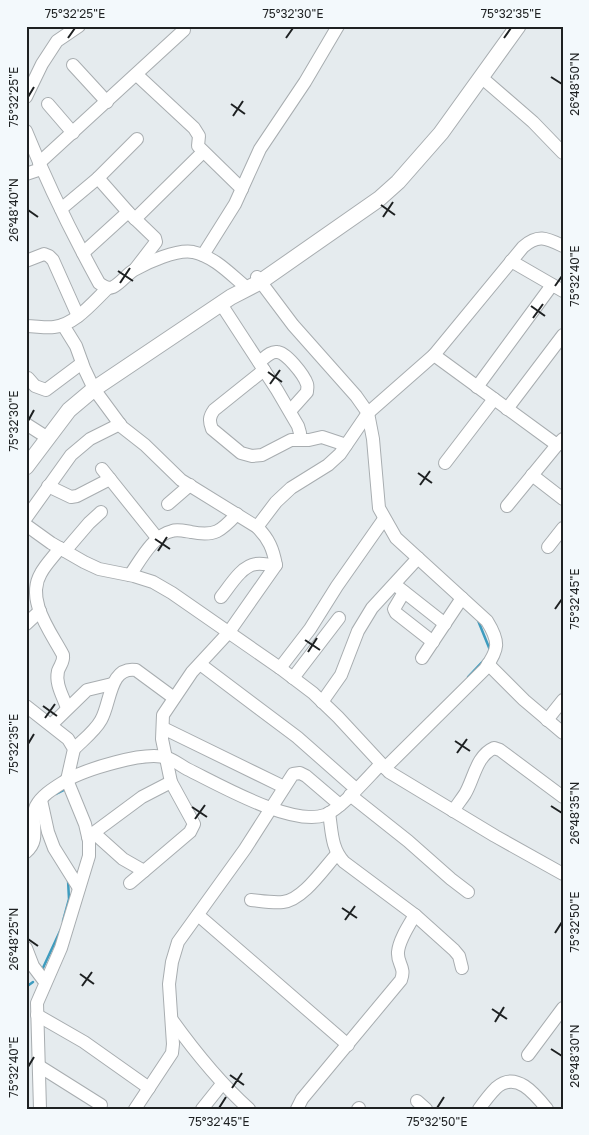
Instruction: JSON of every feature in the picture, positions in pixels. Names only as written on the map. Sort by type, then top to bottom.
[{"type":"main road","points":[[253,283],[312,236],[371,197],[391,179],[420,146],[506,26]]},
{"type":"main road","points":[[26,467],[69,410],[94,389],[379,199],[398,182],[441,133],[518,26]]},
{"type":"street","points":[[26,97],[42,64],[57,41],[79,26]]},
{"type":"street","points":[[203,255],[235,204],[260,149],[305,82],[338,26]]},
{"type":"street","points":[[26,174],[40,166],[184,30]]},
{"type":"street","points":[[73,64],[107,102]]},
{"type":"street","points":[[137,75],[198,132],[198,146],[242,189]]},
{"type":"street","points":[[481,77],[533,122],[563,153]]},
{"type":"street","points":[[48,104],[73,133]]},
{"type":"street","points":[[26,131],[40,166],[83,253],[99,283],[108,288]]},
{"type":"street","points":[[61,210],[98,178],[138,139]]},
{"type":"street","points":[[83,253],[132,215],[203,152]]},
{"type":"street","points":[[26,326],[41,328],[63,325],[78,316],[108,288],[113,287],[134,270],[156,242],[150,231],[132,215],[98,178]]},
{"type":"street","points":[[257,527],[276,502],[291,488],[328,465],[346,445],[368,413],[434,355],[523,247],[532,240],[548,239],[563,246]]},
{"type":"street","points":[[26,852],[34,843],[36,807],[47,793],[67,780],[124,760],[146,757],[166,757],[219,785],[294,816],[312,818],[329,812],[383,766],[488,664],[497,646],[495,634],[487,621],[396,538],[379,508],[374,439],[368,413],[356,396],[253,283],[203,255],[183,251],[134,270]]},
{"type":"street","points":[[26,260],[44,254],[54,260],[78,316]]},
{"type":"street","points":[[478,387],[557,288],[511,261]]},
{"type":"street","points":[[221,304],[290,411],[300,433],[298,440]]},
{"type":"street","points":[[63,325],[76,346],[94,389],[120,424],[181,480],[257,527],[268,537],[272,545],[276,565],[229,632],[192,672],[163,715],[162,739],[171,782],[194,820],[194,824],[190,832],[130,883]]},
{"type":"street","points":[[26,335],[41,328]]},
{"type":"street","points":[[507,409],[563,335]]},
{"type":"street","points":[[290,411],[307,392],[306,382],[291,361],[278,351],[272,352],[262,366],[214,410],[210,417],[210,424],[212,429],[241,453],[252,456],[262,455],[291,440],[309,440],[322,437],[346,445]]},
{"type":"street","points":[[434,355],[507,409],[560,442],[506,506]]},
{"type":"street","points":[[28,378],[35,386],[46,390],[82,363]]},
{"type":"street","points":[[445,463],[494,399]]},
{"type":"street","points":[[26,424],[48,438]]},
{"type":"street","points":[[26,518],[71,455],[90,439],[120,424]]},
{"type":"street","points":[[48,486],[71,497],[77,496],[106,474],[158,539]]},
{"type":"street","points":[[532,475],[563,499]]},
{"type":"street","points":[[168,504],[190,485]]},
{"type":"street","points":[[67,708],[57,679],[63,656],[42,620],[36,592],[40,574],[89,522],[101,512]]},
{"type":"street","points":[[130,575],[158,539],[172,530],[205,535],[214,533],[223,528],[238,514]]},
{"type":"street","points":[[280,668],[310,629],[337,586],[384,519]]},
{"type":"street","points":[[26,525],[62,550],[99,569],[153,582],[172,593],[293,678],[338,717],[383,766],[453,811],[560,868]]},
{"type":"street","points":[[548,547],[563,528]]},
{"type":"street","points":[[322,702],[341,675],[358,631],[372,608],[418,558]]},
{"type":"street","points":[[222,597],[243,570],[256,564],[276,565]]},
{"type":"street","points":[[394,584],[445,624]]},
{"type":"street","points":[[404,592],[395,604],[394,609],[396,613],[433,642]]},
{"type":"street","points":[[422,658],[462,598]]},
{"type":"street","points":[[26,624],[40,612]]},
{"type":"street","points":[[293,678],[339,618]]},
{"type":"street","points":[[200,664],[297,737],[353,792],[468,892]]},
{"type":"street","points":[[488,664],[563,733]]},
{"type":"street","points":[[40,1109],[39,1066],[34,1006],[39,975],[61,948],[89,856],[91,835],[67,780],[74,748],[101,721],[112,684],[122,672],[129,669],[136,670],[174,698]]},
{"type":"street","points":[[50,725],[87,690],[112,684]]},
{"type":"street","points":[[547,720],[563,700]]},
{"type":"street","points":[[27,707],[68,739],[74,748]]},
{"type":"street","points":[[163,728],[284,787]]},
{"type":"street","points":[[453,811],[466,792],[484,754],[494,748],[500,750],[563,798]]},
{"type":"street","points":[[135,1109],[172,1053],[174,1044],[169,984],[172,962],[178,942],[245,849],[293,774],[300,773],[306,776],[340,804]]},
{"type":"street","points":[[91,835],[142,797],[171,782]]},
{"type":"street","points":[[41,800],[48,832],[54,848],[79,888]]},
{"type":"street","points":[[329,812],[333,844],[337,854],[344,862],[415,915],[454,950],[459,956],[462,968]]},
{"type":"street","points":[[91,835],[144,872]]},
{"type":"street","points":[[252,900],[282,902],[292,900],[305,889],[337,854]]},
{"type":"street","points":[[198,915],[348,1045]]},
{"type":"street","points":[[297,1109],[302,1099],[401,980],[404,973],[398,954],[399,947],[415,915]]},
{"type":"street","points":[[26,948],[39,975]]},
{"type":"street","points":[[34,1006],[149,1088]]},
{"type":"street","points":[[528,1055],[563,1008]]},
{"type":"street","points":[[172,1020],[199,1057],[222,1084],[249,1109]]},
{"type":"street","points":[[39,1066],[101,1105]]},
{"type":"street","points":[[479,1109],[497,1087],[507,1081],[515,1082],[532,1090],[547,1109]]},
{"type":"street","points":[[202,1109],[222,1084]]},
{"type":"waterway","points":[[477,618],[490,650]]},
{"type":"waterway","points":[[468,677],[485,659]]},
{"type":"waterway","points":[[56,794],[66,789]]},
{"type":"waterway","points":[[63,921],[69,899],[68,880]]},
{"type":"waterway","points":[[42,970],[61,929]]},
{"type":"waterway","points":[[26,987],[33,982]]}]
